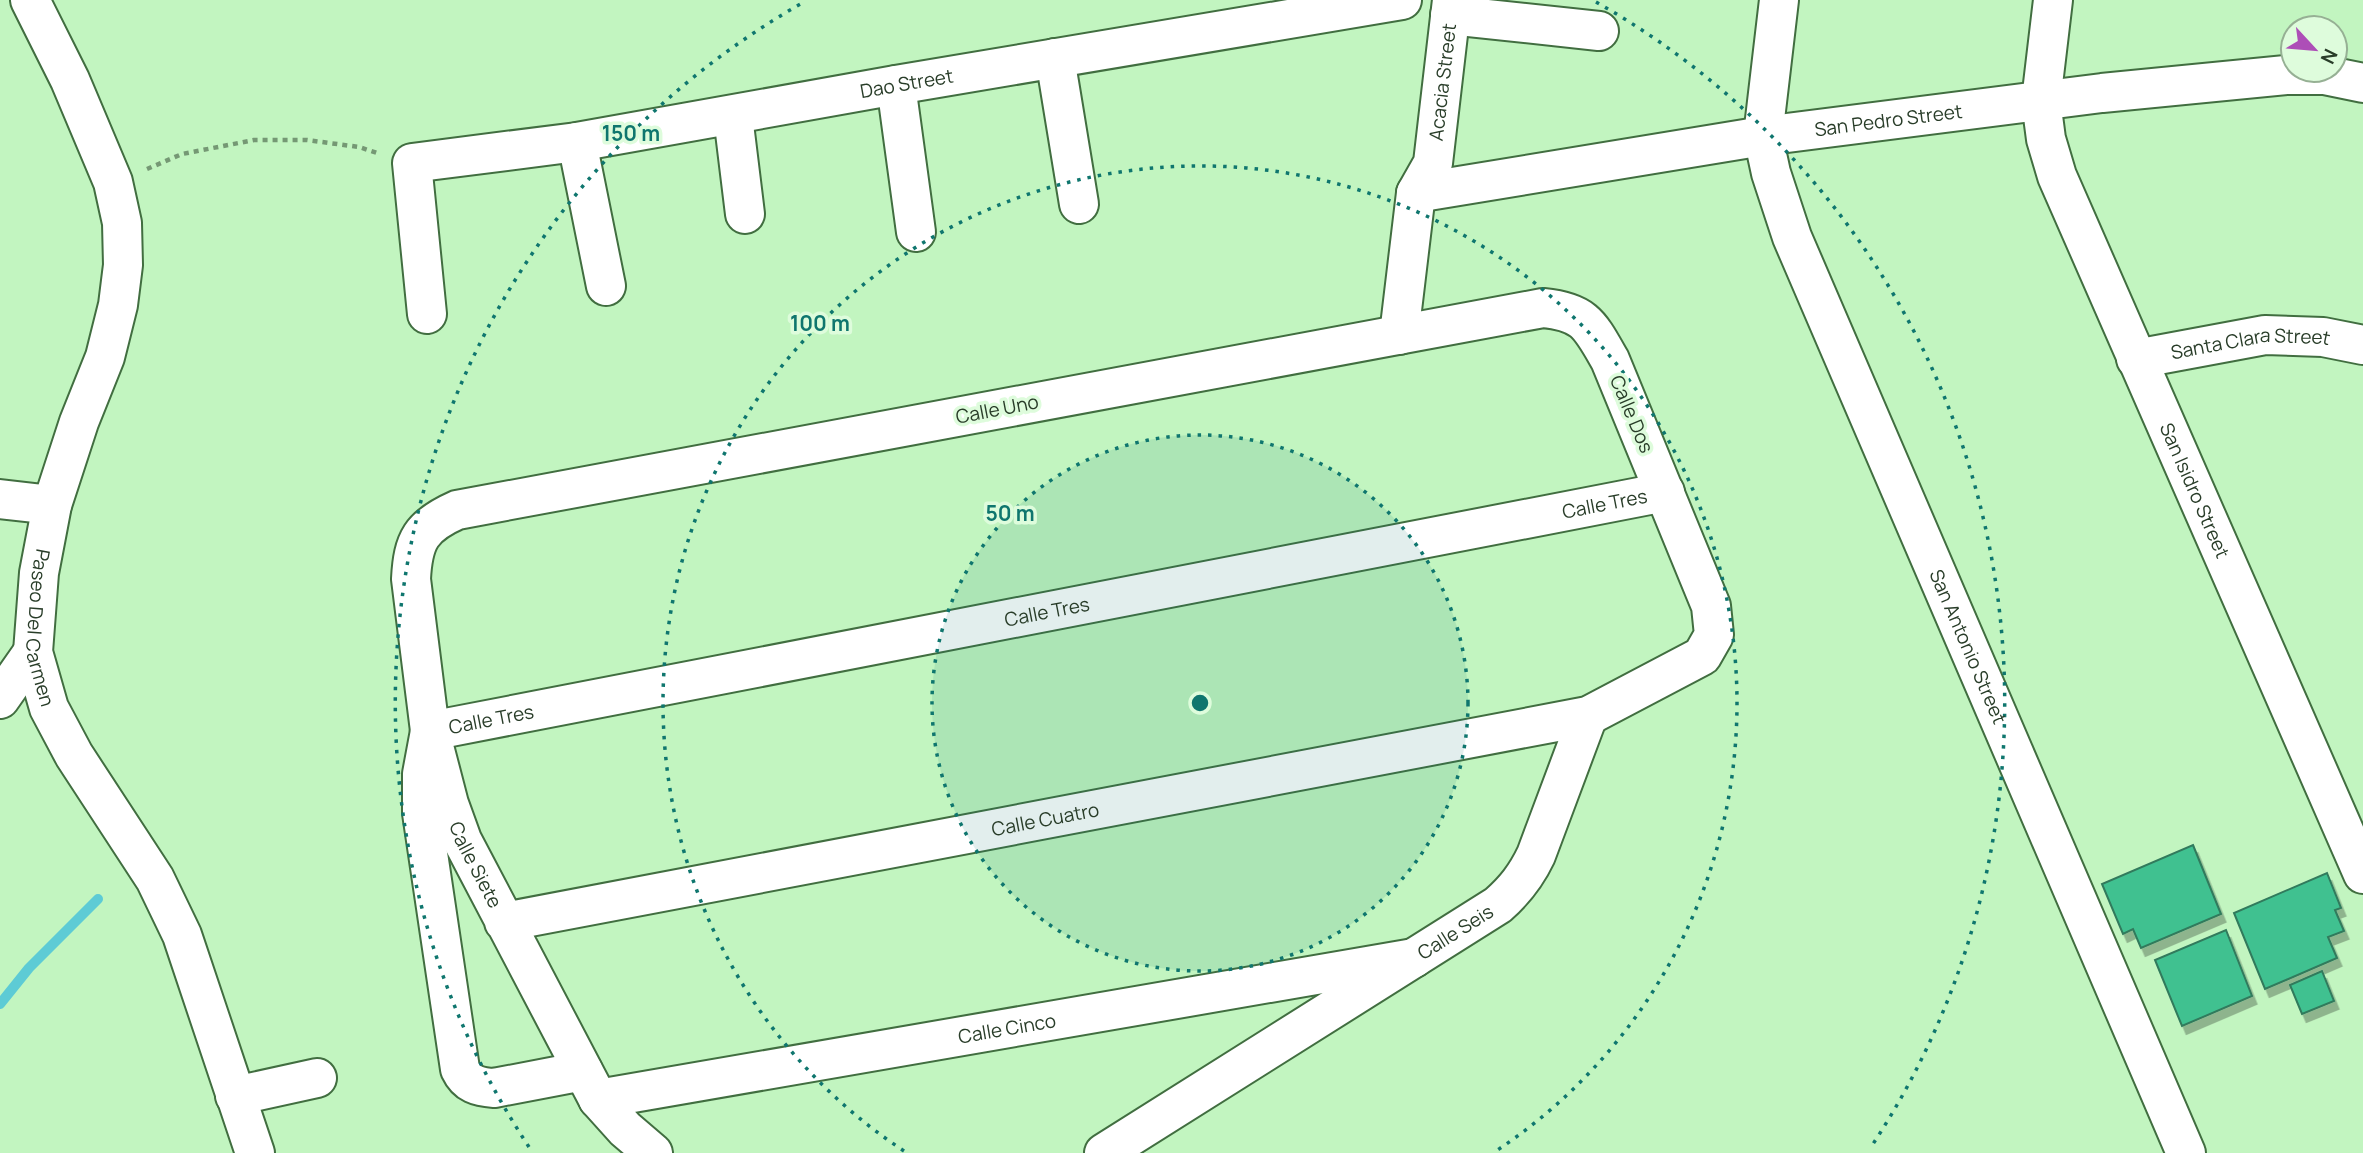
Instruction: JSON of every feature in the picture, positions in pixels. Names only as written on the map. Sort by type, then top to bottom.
[{"type":"street","name":"Paseo Del Carmen","points":[[30,0],[71,80],[113,182],[122,223],[123,265],[118,305],[105,357],[79,422],[52,505],[37,585],[33,652],[49,708],[74,755],[155,879],[183,935],[255,1153]]},
{"type":"street","name":"Dao Street","points":[[412,163],[577,142],[1402,0]]},
{"type":"street","points":[[1763,136],[1779,0]]},
{"type":"street","name":"San Isidro Street","points":[[2053,0],[2041,101],[2046,139],[2057,176],[2363,874]]},
{"type":"street","points":[[1451,7],[1599,31]]},
{"type":"street","name":"Acacia Street","points":[[1413,332],[1451,7]]},
{"type":"street","points":[[1055,58],[1079,204]]},
{"type":"street","name":"San Pedro Street","points":[[1431,182],[2041,101],[2286,75],[2324,75],[2363,83]]},
{"type":"street","points":[[896,85],[916,232]]},
{"type":"street","points":[[733,116],[745,214]]},
{"type":"street","name":"San Antonio Street","points":[[1763,136],[1777,194],[1792,237],[2186,1153]]},
{"type":"street","points":[[577,142],[606,286]]},
{"type":"street","points":[[412,163],[427,314]]},
{"type":"street","name":"Calle Uno","points":[[421,534],[436,519],[457,510],[1542,308],[1564,310],[1580,317]]},
{"type":"street","name":"Calle Dos","points":[[1580,317],[1596,335],[1610,360],[1712,606],[1714,635],[1702,656],[1588,716]]},
{"type":"street","name":"Santa Clara Street","points":[[2136,359],[2265,335],[2323,337],[2363,345]]},
{"type":"street","name":"Calle Tres","points":[[430,731],[1665,492]]},
{"type":"street","points":[[0,499],[52,505]]},
{"type":"street","name":"Calle Siete","points":[[421,534],[412,555],[411,579],[430,731],[449,804],[463,840],[504,922],[591,1085],[625,1129],[653,1153]]},
{"type":"street","points":[[0,699],[33,652]]},
{"type":"street","name":"Calle Cuatro","points":[[504,922],[1588,716]]},
{"type":"street","name":"Calle Seis","points":[[1104,1153],[1498,905],[1527,875],[1588,716]]},
{"type":"street","name":"Calle Cinco","points":[[430,731],[422,774],[422,813],[460,1069],[464,1078],[472,1083],[494,1087],[591,1085],[1414,958]]},
{"type":"street","points":[[235,1096],[317,1078]]},
{"type":"path","points":[[113,182],[182,154],[254,141],[307,140],[359,147],[412,163]]},
{"type":"building","points":[[2193,845],[2221,914],[2141,948],[2133,929],[2123,934],[2102,884]]},
{"type":"building","points":[[2327,873],[2341,908],[2335,910],[2344,931],[2328,937],[2337,958],[2265,989],[2234,913]]},
{"type":"building","points":[[2226,930],[2252,996],[2182,1026],[2155,960]]},
{"type":"building","points":[[2322,971],[2334,1001],[2302,1014],[2290,985]]},
{"type":"waterway","points":[[0,1004],[29,968],[98,899]]}]
